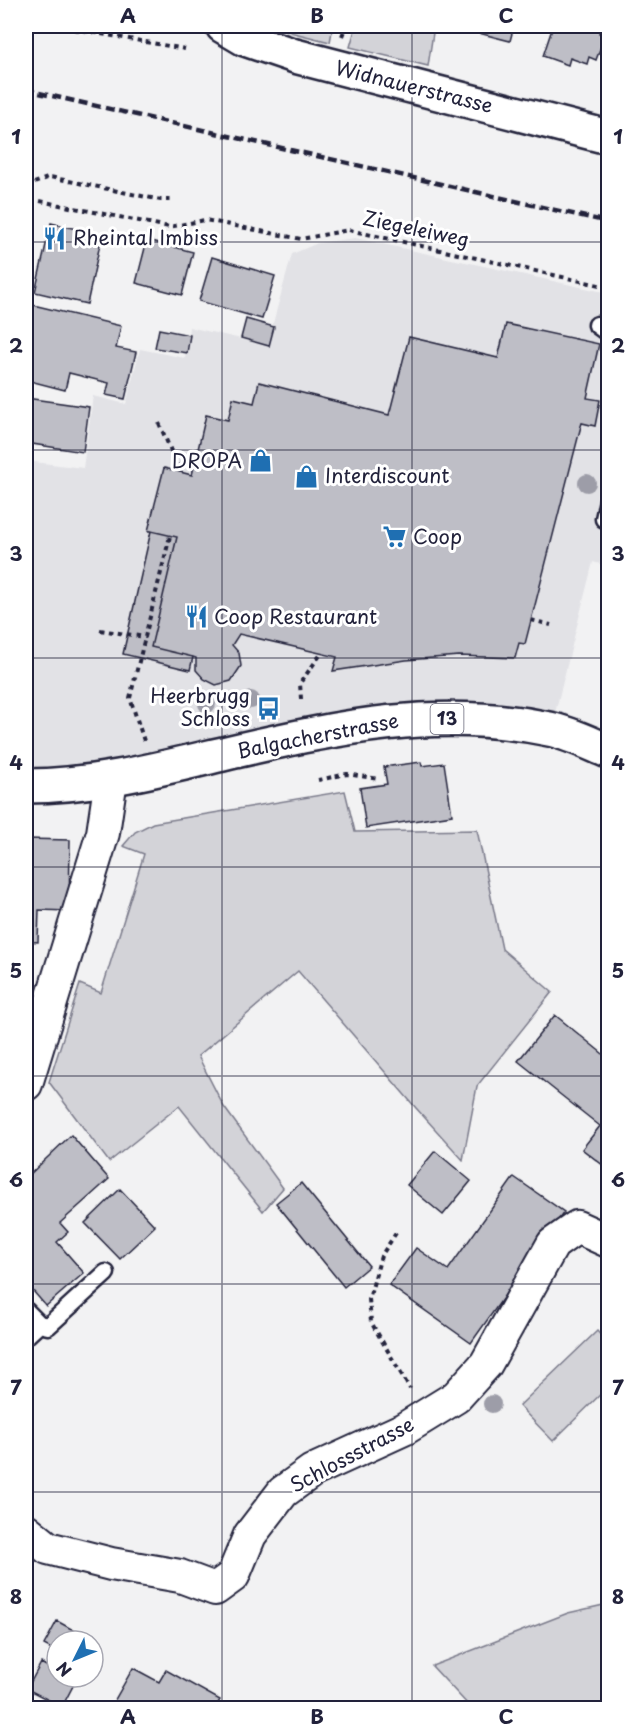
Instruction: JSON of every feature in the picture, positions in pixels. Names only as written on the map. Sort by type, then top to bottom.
[{"type":"main road","name":"Widnauerstrasse","points":[[223,26],[245,39],[295,56],[609,137]]},
{"type":"main road","name":"Balgacherstrasse","points":[[26,786],[111,779],[343,728],[407,719],[484,719],[551,729],[609,751]]},
{"type":"street","points":[[26,1084],[103,833],[111,779]]},
{"type":"street","name":"Schlossstrasse","points":[[26,1530],[48,1548],[111,1564],[180,1576],[215,1589],[233,1576],[250,1535],[283,1492],[312,1471],[404,1430],[456,1397],[486,1364],[553,1244],[577,1227],[609,1241]]},
{"type":"lane","points":[[609,500],[604,519],[609,520]]},
{"type":"lane","points":[[26,1311],[39,1324],[48,1326],[106,1273]]},
{"type":"lane","points":[[26,1336],[39,1324]]},
{"type":"path","points":[[57,26],[185,49]]},
{"type":"path","points":[[342,36],[346,26]]},
{"type":"path","points":[[26,186],[50,177],[161,201],[175,200]]},
{"type":"path","name":"Ziegeleiweg","points":[[40,201],[169,227],[205,220],[301,239],[349,230],[609,287]]},
{"type":"path","points":[[159,423],[180,472]]},
{"type":"path","points":[[146,745],[130,698],[170,536]]},
{"type":"path","points":[[531,620],[551,625]]},
{"type":"path","points":[[100,630],[145,637]]},
{"type":"path","points":[[301,699],[300,683],[321,654]]},
{"type":"path","points":[[318,780],[347,774],[379,779]]},
{"type":"path","points":[[396,1233],[381,1256],[369,1299],[371,1322],[426,1416]]},
{"type":"shaded area","points":[[278,26],[333,26],[330,42],[290,32]]},
{"type":"shaded area","points":[[356,26],[434,26],[428,66],[350,47]]},
{"type":"shaded area","points":[[355,238],[608,293],[608,566],[593,562],[551,729],[484,719],[26,786],[26,461],[83,468],[93,396],[126,404],[140,349],[185,358],[189,327],[267,345],[292,254],[318,243]]},
{"type":"shaded area","points":[[606,630],[608,631],[608,699],[602,676]]},
{"type":"shaded area","points":[[345,791],[355,832],[477,830],[502,949],[552,992],[477,1086],[463,1160],[298,971],[198,1056],[224,1107],[283,1188],[263,1211],[179,1106],[109,1162],[49,1082],[80,984],[101,993],[144,854],[123,846],[135,832],[153,823]]},
{"type":"shaded area","points":[[597,1331],[608,1343],[608,1387],[553,1441],[519,1406]]},
{"type":"shaded area","points":[[608,1604],[608,1708],[471,1708],[432,1666],[568,1613]]},
{"type":"building","points":[[464,26],[514,26],[510,41],[463,29]]},
{"type":"building","points":[[553,26],[601,26],[599,33],[605,35],[596,60],[589,57],[587,64],[570,58],[568,65],[543,56]]},
{"type":"building","points":[[51,223],[102,235],[87,304],[35,292]]},
{"type":"building","points":[[147,240],[193,252],[182,295],[136,283]]},
{"type":"building","points":[[212,257],[275,276],[262,319],[199,301]]},
{"type":"building","points":[[29,304],[121,326],[116,348],[136,352],[125,399],[106,395],[109,383],[69,373],[65,390],[26,380],[26,321]]},
{"type":"building","points":[[246,319],[274,327],[269,346],[241,338]]},
{"type":"building","points":[[506,324],[599,344],[587,398],[600,400],[595,426],[582,423],[525,644],[519,643],[515,658],[459,656],[406,660],[333,671],[337,657],[239,634],[232,645],[239,653],[241,666],[231,681],[216,685],[204,679],[196,670],[196,658],[193,657],[190,670],[123,654],[151,531],[148,531],[164,468],[192,475],[206,415],[228,420],[233,398],[254,403],[259,382],[389,415],[409,337],[498,358]]},
{"type":"building","points":[[159,329],[190,335],[187,353],[155,348]]},
{"type":"building","points":[[26,398],[89,407],[83,452],[26,443]]},
{"type":"building","points":[[151,531],[177,537],[151,647],[193,657],[190,670],[123,654]]},
{"type":"building","points":[[421,762],[422,766],[444,763],[452,815],[366,828],[360,788],[387,784],[384,767]]},
{"type":"building","points":[[26,839],[70,840],[69,911],[39,910],[38,942],[26,941]]},
{"type":"building","points":[[26,941],[28,941],[27,1001],[26,1001]]},
{"type":"building","points":[[555,1015],[608,1058],[608,1169],[582,1149],[600,1126],[518,1061]]},
{"type":"building","points":[[71,1135],[109,1179],[60,1223],[68,1232],[57,1242],[84,1273],[46,1306],[26,1283],[26,1178]]},
{"type":"building","points":[[435,1151],[471,1181],[443,1215],[407,1185]]},
{"type":"building","points":[[514,1177],[564,1212],[471,1343],[389,1285],[416,1248],[448,1270]]},
{"type":"building","points":[[301,1183],[369,1266],[344,1287],[276,1203]]},
{"type":"building","points":[[120,1189],[155,1226],[120,1259],[85,1223]]},
{"type":"building","points":[[57,1621],[71,1629],[53,1629]]},
{"type":"building","points":[[41,1663],[45,1665],[45,1689],[71,1689],[62,1707],[27,1689]]},
{"type":"building","points":[[133,1668],[159,1682],[166,1670],[220,1700],[215,1708],[118,1708],[112,1705]]},
{"type":"railway","points":[[26,90],[608,222]]},
{"type":"place","name":"Rheintal Imbiss","points":[[55,238]]},
{"type":"place","name":"DROPA","points":[[260,461]]},
{"type":"place","name":"Interdiscount","points":[[307,476]]},
{"type":"place","name":"Coop","points":[[395,537]]},
{"type":"place","name":"Coop Restaurant","points":[[196,617]]},
{"type":"place","name":"Heerbrugg Schloss","points":[[268,708]]}]
